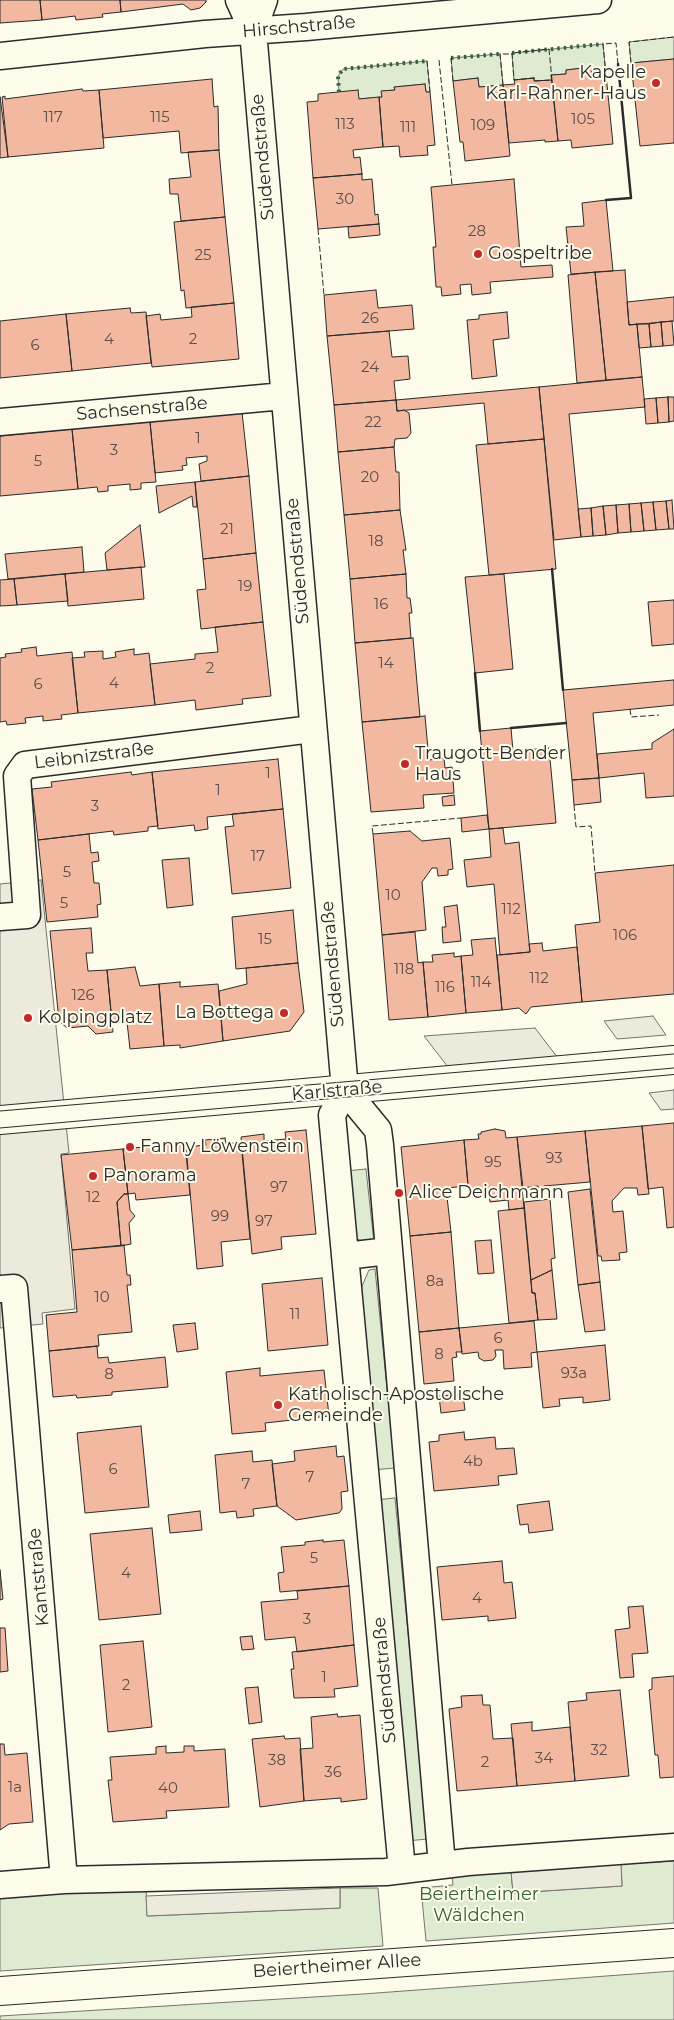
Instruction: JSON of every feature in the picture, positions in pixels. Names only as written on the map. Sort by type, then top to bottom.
[{"type":"main road","name":"Karlstraße","points":[[0,1120],[674,1060]]},
{"type":"main road","name":"Beiertheimer Allee","points":[[0,1991],[674,1944]]},
{"type":"street","name":"Südendstraße","points":[[239,0],[253,31],[312,729],[345,1090],[332,1115],[402,1870]]},
{"type":"street","name":"Südendstraße","points":[[253,31],[264,0]]},
{"type":"street","name":"Hirschstraße","points":[[0,56],[598,0]]},
{"type":"street","name":"Sachsenstraße","points":[[0,422],[284,396]]},
{"type":"street","name":"Leibnizstraße","points":[[0,917],[27,915],[17,776],[25,765],[312,729]]},
{"type":"street","points":[[345,1090],[378,1130],[442,1865]]},
{"type":"street","points":[[345,1256],[389,1251]]},
{"type":"street","name":"Kantstraße","points":[[0,1289],[14,1288],[64,1880]]},
{"type":"street","points":[[367,1489],[409,1485]]},
{"type":"street","points":[[0,1885],[64,1880],[402,1870],[468,1862],[674,1847]]},
{"type":"green space","points":[[674,37],[674,59],[631,63],[629,42]]},
{"type":"green space","points":[[603,44],[606,75],[592,76],[591,67],[566,70],[566,74],[551,75],[552,80],[534,81],[534,78],[514,80],[512,53]]},
{"type":"green space","points":[[500,54],[503,85],[479,87],[478,78],[453,81],[451,58]]},
{"type":"green space","points":[[427,61],[430,92],[426,92],[425,84],[394,87],[395,90],[382,91],[382,97],[359,99],[339,92],[338,76],[343,69]]},
{"type":"green space","points":[[366,1169],[374,1243],[364,1244],[352,1234],[346,1171]]},
{"type":"green space","points":[[375,1269],[395,1468],[372,1470],[356,1300],[369,1270]]},
{"type":"green space","points":[[395,1498],[428,1839],[406,1841],[375,1500]]},
{"type":"green space","name":"Beiertheimer Wäldchen","points":[[674,1861],[674,1923],[426,1941],[421,1888],[453,1885],[452,1877],[511,1871],[513,1893],[622,1886],[621,1864]]},
{"type":"green space","name":"Beiertheimer Wäldchen","points":[[146,1887],[147,1916],[340,1908],[340,1888],[378,1888],[383,1946],[0,1971],[0,1895]]},
{"type":"green space","points":[[674,1971],[674,2020],[0,2020],[0,2016],[363,1994]]},
{"type":"shaded area","name":"Kolpingplatz","points":[[41,880],[69,1153],[61,1154],[75,1309],[42,1313],[43,1324],[0,1328],[0,884]]},
{"type":"shaded area","points":[[653,1016],[666,1035],[617,1039],[604,1021]]},
{"type":"shaded area","points":[[535,1028],[567,1070],[458,1080],[424,1036]]},
{"type":"shaded area","points":[[674,1090],[674,1109],[661,1110],[649,1093]]},
{"type":"shaded area","points":[[621,1864],[622,1886],[513,1893],[511,1871]]},
{"type":"shaded area","points":[[340,1888],[340,1908],[147,1916],[146,1896]]},
{"type":"building","points":[[0,0],[40,0],[42,20],[0,23]]},
{"type":"building","points":[[40,0],[120,0],[121,12],[102,14],[103,17],[76,20],[75,16],[42,20]]},
{"type":"building","points":[[120,0],[206,0],[206,2],[200,8],[191,10],[183,4],[121,12]]},
{"type":"building","points":[[674,59],[674,143],[640,146],[631,63]]},
{"type":"building","points":[[591,67],[592,76],[606,75],[613,144],[572,148],[571,140],[558,141],[551,75],[566,74],[566,70]]},
{"type":"building","points":[[478,78],[479,87],[503,85],[510,156],[465,161],[463,142],[460,142],[453,81]]},
{"type":"building","points":[[534,78],[534,81],[552,80],[558,141],[545,142],[545,140],[509,143],[503,85],[515,84],[514,80]]},
{"type":"building","points":[[212,79],[214,107],[218,106],[219,150],[181,153],[179,131],[103,138],[99,90]]},
{"type":"building","points":[[425,84],[426,92],[430,92],[435,145],[427,146],[428,155],[400,157],[399,146],[383,147],[379,97],[382,97],[381,91],[395,90],[394,87]]},
{"type":"building","points":[[82,89],[83,91],[99,90],[104,148],[8,157],[2,97],[5,96],[5,99]]},
{"type":"building","points":[[358,90],[359,99],[379,97],[383,147],[353,150],[354,158],[360,157],[362,174],[313,178],[307,102],[318,101],[318,94]]},
{"type":"building","points":[[0,97],[8,157],[0,158]]},
{"type":"building","points":[[219,150],[225,217],[181,221],[178,194],[170,194],[169,179],[191,177],[188,152]]},
{"type":"building","points":[[362,174],[362,180],[372,179],[375,215],[378,214],[379,224],[318,229],[313,178]]},
{"type":"building","points":[[514,179],[521,267],[552,265],[553,277],[490,282],[491,293],[472,295],[471,284],[460,285],[461,294],[442,296],[441,287],[436,287],[433,247],[436,247],[431,187]]},
{"type":"building","points":[[606,200],[613,271],[571,274],[566,227],[584,226],[582,203]]},
{"type":"building","points":[[225,217],[234,303],[186,308],[184,290],[181,291],[174,222]]},
{"type":"building","points":[[379,224],[380,235],[349,238],[348,227]]},
{"type":"building","points":[[625,270],[629,325],[637,324],[642,377],[606,380],[595,272]]},
{"type":"building","points":[[595,272],[606,380],[577,383],[568,275]]},
{"type":"building","points":[[376,290],[378,308],[412,305],[414,329],[327,336],[324,295]]},
{"type":"building","points":[[674,297],[674,321],[629,325],[627,302]]},
{"type":"building","points":[[234,303],[239,359],[152,367],[146,316],[160,314],[161,320],[192,317],[191,307]]},
{"type":"building","points":[[130,308],[131,313],[146,312],[151,363],[72,371],[66,314]]},
{"type":"building","points":[[507,312],[509,338],[493,340],[497,376],[472,379],[467,320],[479,319],[479,315]]},
{"type":"building","points":[[66,314],[72,371],[0,378],[0,321]]},
{"type":"building","points":[[672,321],[674,345],[663,346],[661,322]]},
{"type":"building","points":[[661,322],[663,346],[651,347],[649,324]]},
{"type":"building","points":[[637,324],[649,324],[651,347],[639,348]]},
{"type":"building","points":[[389,331],[392,357],[408,356],[410,379],[394,381],[396,400],[334,405],[327,336]]},
{"type":"building","points":[[642,377],[645,407],[569,414],[581,537],[554,540],[539,387]]},
{"type":"building","points":[[539,387],[544,439],[488,444],[484,403],[397,411],[396,400]]},
{"type":"building","points":[[668,397],[674,397],[674,421],[669,422]]},
{"type":"building","points":[[668,397],[669,422],[658,423],[656,398]]},
{"type":"building","points":[[656,398],[658,423],[646,424],[644,399]]},
{"type":"building","points":[[396,400],[397,411],[404,410],[409,413],[411,433],[407,438],[395,439],[394,447],[338,452],[334,405]]},
{"type":"building","points":[[242,412],[249,476],[201,481],[199,464],[207,461],[207,456],[186,458],[187,465],[182,466],[183,470],[155,473],[150,422],[168,420],[167,414]]},
{"type":"building","points":[[150,422],[156,482],[141,483],[141,489],[130,490],[130,484],[108,486],[108,491],[98,492],[97,487],[78,489],[72,429]]},
{"type":"building","points":[[72,429],[78,489],[0,496],[0,436]]},
{"type":"building","points":[[544,439],[556,569],[489,575],[476,445]]},
{"type":"building","points":[[394,447],[396,472],[399,472],[400,510],[344,515],[338,452]]},
{"type":"building","points":[[249,476],[256,553],[203,559],[195,482]]},
{"type":"building","points":[[195,482],[197,507],[193,507],[192,496],[159,513],[156,486]]},
{"type":"building","points":[[672,500],[674,529],[669,529],[666,501]]},
{"type":"building","points":[[666,501],[669,529],[656,530],[653,502]]},
{"type":"building","points":[[653,502],[656,530],[644,531],[641,503]]},
{"type":"building","points":[[641,503],[644,531],[631,532],[629,504]]},
{"type":"building","points":[[629,504],[631,532],[618,533],[616,505]]},
{"type":"building","points":[[616,505],[618,533],[606,535],[603,506]]},
{"type":"building","points":[[603,506],[606,535],[593,536],[591,508]]},
{"type":"building","points":[[591,508],[593,536],[581,537],[578,509]]},
{"type":"building","points":[[400,510],[406,550],[403,550],[406,574],[350,579],[344,515]]},
{"type":"building","points":[[140,525],[145,567],[107,570],[105,553]]},
{"type":"building","points":[[82,547],[84,572],[8,579],[5,554]]},
{"type":"building","points":[[256,553],[263,622],[201,629],[197,590],[206,589],[203,559]]},
{"type":"building","points":[[141,567],[144,599],[68,606],[65,574]]},
{"type":"building","points":[[65,574],[68,601],[17,605],[14,579]]},
{"type":"building","points":[[406,574],[407,598],[410,598],[412,613],[409,613],[411,638],[355,643],[350,579]]},
{"type":"building","points":[[504,574],[513,669],[475,673],[465,577]]},
{"type":"building","points":[[14,579],[17,605],[0,606],[0,580]]},
{"type":"building","points":[[674,600],[674,644],[652,646],[648,602]]},
{"type":"building","points":[[263,622],[271,696],[242,699],[243,704],[196,710],[195,700],[155,705],[150,664],[195,659],[195,654],[218,652],[215,627]]},
{"type":"building","points":[[413,638],[420,717],[362,722],[355,643]]},
{"type":"building","points":[[36,647],[37,656],[72,652],[78,713],[61,715],[62,719],[43,721],[43,716],[25,718],[26,723],[7,725],[6,721],[0,722],[0,658],[6,657],[5,654],[22,652],[21,649]]},
{"type":"building","points":[[134,649],[134,655],[149,653],[155,705],[78,713],[72,658],[85,657],[84,652],[103,651],[103,659],[116,657],[115,652]]},
{"type":"building","points":[[674,680],[674,705],[593,713],[599,778],[572,780],[563,690]]},
{"type":"building","name":"Traugott-Bender Haus","points":[[425,716],[429,760],[444,758],[445,768],[452,767],[454,793],[423,795],[424,808],[371,812],[362,722]]},
{"type":"building","points":[[511,728],[513,751],[549,748],[556,823],[489,829],[480,731]]},
{"type":"building","points":[[674,729],[674,796],[646,798],[644,773],[599,778],[597,754],[652,749],[652,743]]},
{"type":"building","points":[[278,759],[283,809],[207,817],[208,829],[195,831],[194,825],[158,829],[152,772]]},
{"type":"building","points":[[131,772],[132,775],[152,772],[158,826],[148,827],[148,831],[114,835],[113,831],[38,840],[32,789],[52,787],[51,782]]},
{"type":"building","points":[[599,778],[601,802],[574,805],[572,780]]},
{"type":"building","points":[[454,795],[455,805],[443,806],[442,797]]},
{"type":"building","points":[[283,809],[291,888],[232,894],[225,827],[234,826],[232,814]]},
{"type":"building","points":[[487,815],[489,829],[462,832],[461,818]]},
{"type":"building","points":[[503,828],[505,844],[519,842],[530,952],[500,955],[494,884],[467,887],[464,860],[491,857],[489,829]]},
{"type":"building","points":[[410,831],[422,841],[450,838],[453,869],[448,870],[448,875],[438,876],[437,868],[432,868],[422,882],[426,930],[382,935],[373,834]]},
{"type":"building","points":[[89,834],[91,853],[98,852],[99,861],[92,862],[94,883],[99,883],[101,904],[97,905],[98,917],[47,922],[38,840]]},
{"type":"building","points":[[189,858],[193,905],[167,908],[162,860]]},
{"type":"building","points":[[674,865],[674,994],[582,1002],[575,925],[600,922],[595,873]]},
{"type":"building","points":[[457,905],[461,941],[443,943],[442,927],[446,927],[444,907]]},
{"type":"building","points":[[293,910],[298,963],[236,969],[232,917]]},
{"type":"building","points":[[91,928],[93,953],[86,953],[88,971],[107,970],[113,1032],[96,1034],[88,1026],[67,1028],[59,1021],[50,931]]},
{"type":"building","points":[[415,932],[418,963],[423,962],[428,1017],[389,1020],[382,935]]},
{"type":"building","points":[[495,938],[502,1010],[466,1013],[461,956],[473,955],[471,940]]},
{"type":"building","points":[[542,943],[543,951],[577,947],[582,1002],[531,1007],[526,1014],[519,1008],[502,1010],[497,955],[530,952],[529,944]]},
{"type":"building","points":[[454,953],[454,957],[461,956],[466,1013],[428,1017],[423,962],[433,962],[432,955]]},
{"type":"building","points":[[298,963],[304,1012],[290,1031],[223,1041],[219,991],[247,984],[246,968]]},
{"type":"building","points":[[135,967],[140,986],[159,984],[164,1046],[130,1049],[127,1022],[112,1023],[107,970]]},
{"type":"building","points":[[180,982],[180,987],[218,984],[223,1041],[180,1048],[180,1045],[164,1046],[159,984]]},
{"type":"building","points":[[674,1123],[674,1227],[667,1228],[663,1187],[648,1189],[642,1126]]},
{"type":"building","points":[[642,1126],[649,1194],[638,1195],[637,1188],[624,1188],[612,1201],[613,1212],[623,1211],[627,1252],[619,1253],[620,1260],[602,1261],[601,1256],[598,1256],[585,1131]]},
{"type":"building","points":[[495,1129],[505,1131],[506,1138],[517,1137],[524,1208],[509,1210],[508,1200],[490,1202],[489,1193],[469,1195],[464,1140],[479,1139],[478,1134],[481,1134],[481,1132]]},
{"type":"building","points":[[306,1130],[316,1234],[281,1237],[282,1249],[252,1254],[241,1137],[264,1134],[264,1141],[286,1139],[285,1132]]},
{"type":"building","points":[[585,1131],[590,1182],[544,1186],[545,1190],[538,1191],[538,1186],[523,1188],[517,1137]]},
{"type":"building","points":[[225,1138],[226,1144],[241,1142],[250,1239],[221,1242],[223,1266],[197,1269],[186,1147],[206,1145],[205,1140]]},
{"type":"building","points":[[464,1140],[468,1186],[446,1188],[451,1232],[410,1236],[401,1147]]},
{"type":"building","points":[[185,1143],[190,1195],[136,1200],[135,1193],[128,1194],[123,1149]]},
{"type":"building","points":[[123,1149],[128,1194],[124,1194],[117,1202],[121,1246],[72,1250],[61,1155]]},
{"type":"building","points":[[590,1189],[600,1282],[578,1285],[568,1192]]},
{"type":"building","points":[[124,1194],[128,1194],[130,1210],[135,1216],[129,1223],[131,1244],[121,1246],[117,1202]]},
{"type":"building","points":[[550,1199],[555,1258],[551,1259],[552,1270],[531,1280],[524,1202]]},
{"type":"building","points":[[524,1208],[532,1293],[535,1293],[538,1320],[509,1323],[498,1211]]},
{"type":"building","points":[[451,1232],[459,1328],[419,1332],[410,1236]]},
{"type":"building","points":[[491,1240],[494,1273],[478,1274],[475,1241]]},
{"type":"building","points":[[124,1245],[127,1275],[130,1275],[131,1285],[127,1285],[132,1332],[98,1335],[99,1346],[49,1351],[46,1315],[77,1312],[72,1250]]},
{"type":"building","points":[[552,1270],[557,1319],[538,1320],[535,1293],[532,1293],[531,1280]]},
{"type":"building","points":[[322,1278],[328,1345],[268,1351],[262,1284]]},
{"type":"building","points":[[600,1282],[605,1330],[585,1332],[578,1285]]},
{"type":"building","points":[[534,1321],[537,1352],[531,1353],[532,1367],[504,1369],[503,1350],[495,1350],[496,1356],[493,1360],[484,1361],[479,1358],[478,1352],[462,1354],[459,1328]]},
{"type":"building","points":[[195,1323],[198,1349],[177,1352],[173,1325]]},
{"type":"building","points":[[459,1328],[462,1352],[456,1352],[457,1357],[452,1358],[454,1381],[424,1384],[419,1332]]},
{"type":"building","points":[[605,1345],[610,1400],[583,1403],[583,1397],[559,1399],[560,1406],[543,1408],[537,1352]]},
{"type":"building","points":[[97,1346],[98,1358],[108,1357],[109,1363],[165,1357],[168,1387],[112,1392],[112,1395],[77,1398],[76,1395],[53,1397],[49,1351]]},
{"type":"building","name":"Katholisch-Apostolische Gemeinde","points":[[260,1368],[260,1376],[324,1370],[329,1416],[265,1423],[266,1431],[232,1434],[226,1372]]},
{"type":"building","points":[[463,1394],[465,1410],[441,1413],[439,1396]]},
{"type":"building","points":[[141,1426],[149,1507],[85,1513],[77,1433]]},
{"type":"building","points":[[464,1432],[465,1440],[495,1437],[496,1449],[514,1448],[517,1474],[498,1476],[499,1485],[434,1491],[429,1442],[439,1441],[439,1435]]},
{"type":"building","points":[[336,1446],[337,1457],[344,1456],[348,1491],[341,1492],[342,1509],[339,1513],[296,1520],[277,1506],[272,1464],[295,1461],[294,1451]]},
{"type":"building","points":[[252,1451],[253,1462],[272,1460],[277,1506],[253,1509],[254,1516],[237,1518],[236,1511],[220,1513],[215,1455]]},
{"type":"building","points":[[549,1501],[553,1530],[529,1533],[528,1524],[520,1525],[517,1505]]},
{"type":"building","points":[[200,1511],[202,1530],[170,1533],[168,1515]]},
{"type":"building","points":[[152,1528],[161,1614],[99,1620],[90,1534]]},
{"type":"building","points":[[323,1540],[323,1542],[344,1540],[349,1586],[280,1592],[278,1573],[284,1572],[281,1547],[305,1545],[305,1542]]},
{"type":"building","points":[[502,1561],[504,1583],[512,1582],[516,1618],[488,1621],[488,1616],[442,1620],[437,1567]]},
{"type":"building","points":[[0,1570],[3,1599],[0,1600]]},
{"type":"building","points":[[349,1586],[354,1645],[297,1652],[295,1637],[265,1640],[261,1602],[298,1599],[297,1591]]},
{"type":"building","points":[[643,1606],[648,1653],[632,1654],[634,1677],[620,1678],[615,1630],[630,1628],[628,1607]]},
{"type":"building","points":[[0,1628],[5,1628],[8,1671],[0,1672]]},
{"type":"building","points":[[252,1636],[254,1649],[242,1650],[240,1637]]},
{"type":"building","points":[[143,1641],[152,1727],[108,1732],[100,1645]]},
{"type":"building","points":[[354,1645],[358,1686],[334,1689],[335,1697],[294,1698],[291,1669],[294,1669],[292,1652]]},
{"type":"building","points":[[674,1676],[674,1777],[660,1778],[658,1755],[655,1755],[649,1690],[652,1689],[652,1678]]},
{"type":"building","points":[[258,1687],[262,1722],[249,1724],[245,1688]]},
{"type":"building","points":[[620,1690],[629,1776],[575,1781],[568,1702],[587,1700],[586,1693]]},
{"type":"building","points":[[482,1695],[483,1705],[490,1705],[493,1739],[513,1738],[517,1786],[457,1791],[449,1709],[462,1707],[461,1696]]},
{"type":"building","points":[[337,1714],[338,1717],[360,1715],[367,1799],[341,1802],[341,1798],[304,1801],[300,1749],[313,1748],[311,1717]]},
{"type":"building","points":[[532,1722],[532,1731],[570,1727],[575,1781],[517,1786],[511,1724]]},
{"type":"building","points":[[284,1736],[285,1739],[300,1738],[304,1801],[260,1807],[252,1739]]},
{"type":"building","points":[[0,1744],[4,1744],[5,1755],[27,1753],[33,1822],[9,1824],[0,1830]]},
{"type":"building","points":[[166,1746],[166,1753],[184,1752],[184,1746],[194,1746],[194,1751],[225,1749],[229,1807],[166,1811],[167,1818],[113,1822],[108,1780],[112,1780],[110,1757],[156,1754],[156,1747]]},
{"type":"tram line","points":[[0,1111],[674,1054]]},
{"type":"tram line","points":[[0,1128],[674,1068]]},
{"type":"hedge","points":[[512,53],[603,44]]},
{"type":"hedge","points":[[451,58],[500,54]]},
{"type":"hedge","points":[[339,92],[338,76],[343,69],[427,61]]},
{"type":"fence","points":[[631,63],[629,42],[674,37]]},
{"type":"fence","points":[[606,75],[603,44],[616,43],[618,64]]},
{"type":"fence","points":[[549,49],[552,80],[534,81],[534,78],[514,80],[512,53],[549,49]]},
{"type":"fence","points":[[503,85],[500,54],[512,54]]},
{"type":"fence","points":[[451,58],[453,81]]},
{"type":"fence","points":[[439,60],[452,185]]},
{"type":"fence","points":[[427,61],[430,92]]},
{"type":"fence","points":[[318,229],[324,295]]},
{"type":"fence","points":[[630,709],[631,717],[659,715]]},
{"type":"fence","points":[[574,805],[576,827],[591,826],[595,873]]},
{"type":"fence","points":[[373,834],[372,826],[461,818]]},
{"type":"wall","points":[[606,200],[631,198],[618,64]]},
{"type":"wall","points":[[552,569],[563,690]]},
{"type":"wall","points":[[475,673],[480,731]]},
{"type":"wall","points":[[511,728],[566,723]]},
{"type":"place","name":"Kapelle Karl-Rahner-Haus","points":[[656,83]]},
{"type":"place","name":"Gospeltribe","points":[[478,254]]},
{"type":"place","name":"Traugott-Bender Haus","points":[[405,764]]},
{"type":"place","name":"La Bottega","points":[[284,1013]]},
{"type":"place","name":"Kolpingplatz","points":[[28,1018]]},
{"type":"place","name":"Fanny Löwenstein","points":[[130,1147]]},
{"type":"place","name":"Panorama","points":[[93,1176]]},
{"type":"place","name":"Alice Deichmann","points":[[399,1193]]},
{"type":"place","name":"Katholisch-Apostolische Gemeinde","points":[[278,1405]]}]
